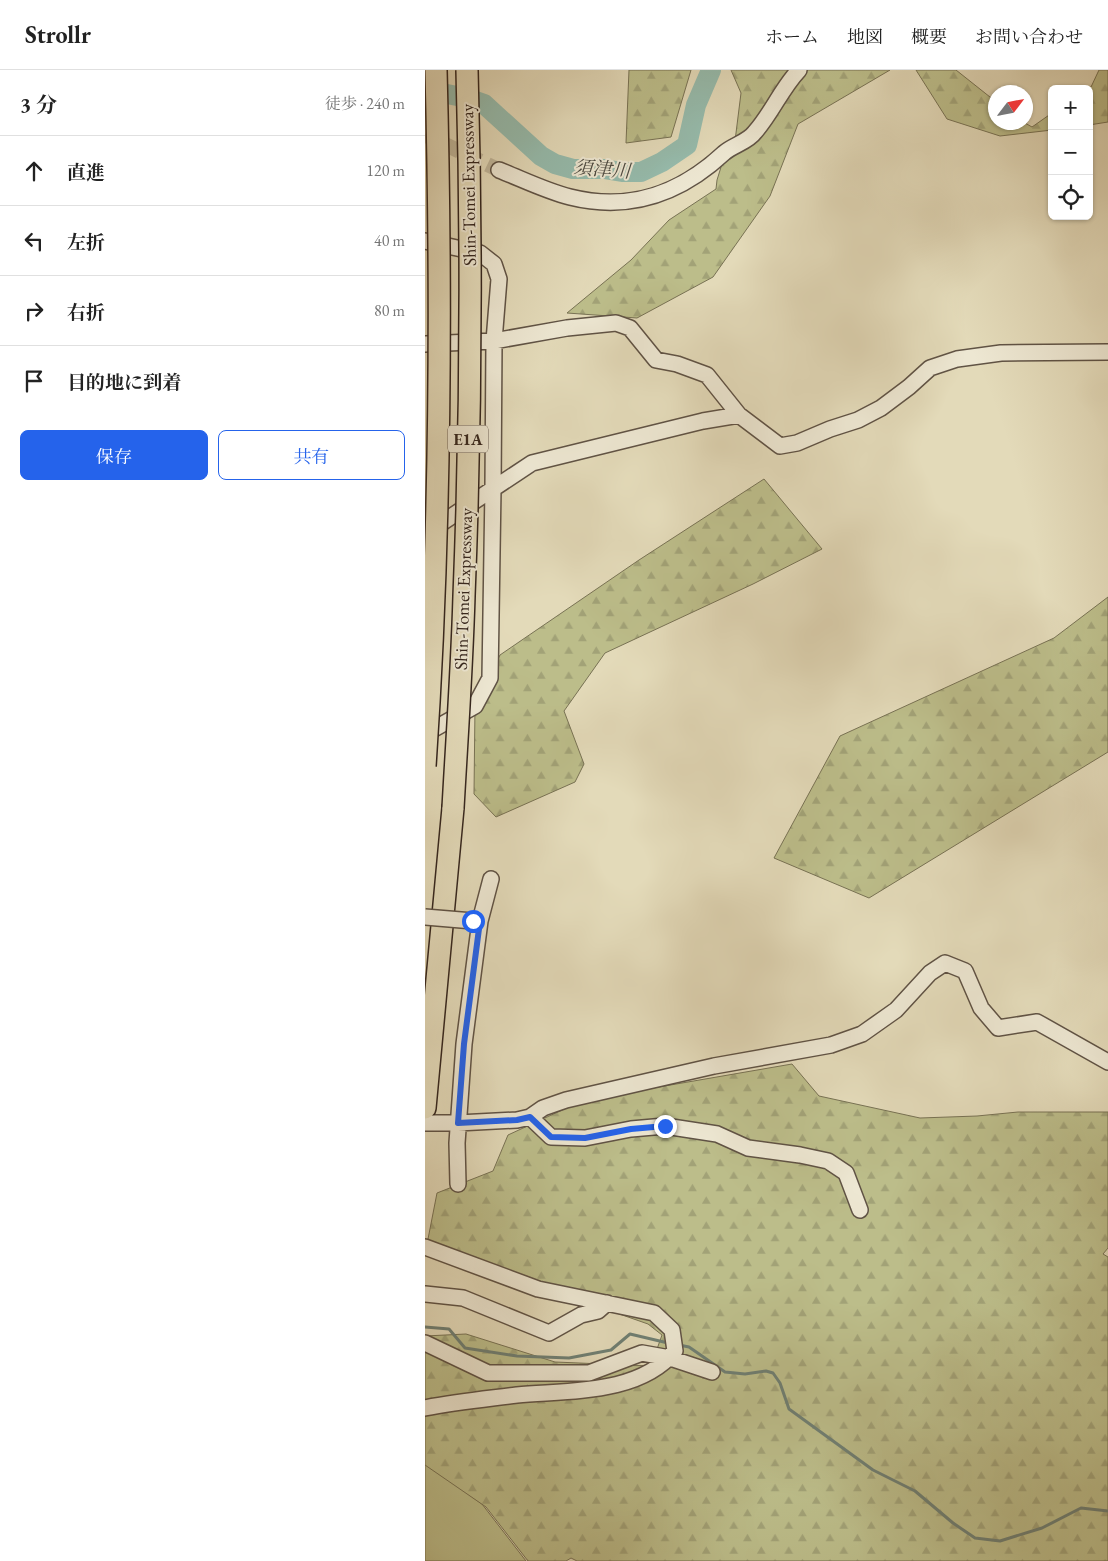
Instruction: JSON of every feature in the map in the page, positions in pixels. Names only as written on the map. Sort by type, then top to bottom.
[{"type":"highway","name":"Shin-Tomei Expressway","points":[[425,766],[436,539],[439,392],[439,166],[436,70]]},
{"type":"highway","name":"Shin-Tomei Expressway","points":[[425,1108],[453,808],[464,597],[469,386],[467,70]]},
{"type":"street","points":[[499,170],[570,197],[631,202],[657,196],[689,180],[726,151],[754,134],[799,70]]},
{"type":"street","points":[[425,241],[479,253],[494,264],[499,279],[494,341],[490,678],[475,706],[425,734]]},
{"type":"street","points":[[425,344],[494,341],[567,328],[616,323],[630,328],[656,360],[677,364],[707,375],[739,415],[780,446],[797,443],[866,416],[881,408],[930,368],[957,358],[1001,353],[1108,352]]},
{"type":"street","points":[[425,534],[532,463],[703,421],[739,415]]},
{"type":"street","points":[[458,1184],[457,1143],[453,1123],[464,1044],[477,921],[491,879]]},
{"type":"street","points":[[425,918],[477,921]]},
{"type":"street","points":[[425,1123],[517,1120],[530,1117],[543,1108],[566,1100],[714,1066],[831,1045],[862,1034],[896,1010],[930,973],[945,963],[965,971],[981,1008],[998,1028],[1037,1022],[1108,1062]]},
{"type":"street","points":[[530,1117],[551,1137],[585,1138],[631,1129],[665,1126],[717,1134],[748,1148],[828,1161],[846,1173],[860,1210]]},
{"type":"street","points":[[425,1247],[538,1289],[654,1313],[672,1330],[672,1355],[659,1367],[638,1378],[603,1388],[517,1395],[425,1408]]},
{"type":"street","points":[[425,1294],[463,1298],[549,1332],[581,1315],[598,1311],[607,1303]]},
{"type":"street","points":[[425,1343],[488,1374],[589,1373],[642,1354],[672,1355],[712,1372]]},
{"type":"green space","points":[[629,70],[691,70],[671,137],[626,143]]},
{"type":"green space","points":[[731,70],[890,70],[798,124],[770,196],[713,277],[637,318],[567,313],[631,260],[669,220],[716,189],[726,151],[735,141],[741,93]]},
{"type":"green space","points":[[916,70],[956,70],[988,95],[988,130],[1033,130],[1033,126],[1048,116],[1048,130],[1000,136],[947,119]]},
{"type":"green space","points":[[1099,70],[1108,70],[1108,122],[1093,124],[1092,85]]},
{"type":"green space","points":[[764,479],[822,549],[753,584],[605,653],[564,711],[584,764],[575,782],[496,817],[474,794],[475,706],[500,655],[639,560]]},
{"type":"green space","points":[[1108,597],[1108,752],[869,898],[774,858],[840,736],[1054,638]]},
{"type":"green space","points":[[792,1064],[819,1096],[920,1118],[1018,1112],[1108,1112],[1108,1248],[1103,1254],[1108,1257],[1108,1561],[577,1561],[571,1558],[566,1561],[528,1561],[486,1507],[425,1465],[425,1336],[466,1334],[555,1362],[651,1366],[662,1335],[648,1324],[428,1247],[437,1193],[493,1171],[508,1135],[573,1105],[630,1092]]},
{"type":"green space","points":[[425,1463],[482,1504],[526,1561],[425,1561]]},
{"type":"waterway","name":"須津川","points":[[425,93],[442,93],[484,104],[541,156],[555,164],[573,169],[641,172],[662,162],[687,145],[696,105],[711,70]]},
{"type":"waterway","points":[[425,1327],[449,1329],[465,1348],[517,1356],[569,1358],[611,1350],[630,1334],[668,1343]]},
{"type":"waterway","points":[[679,1345],[689,1347],[725,1372],[745,1374],[766,1371],[773,1373],[780,1383],[789,1409],[873,1470],[915,1491],[953,1523],[975,1538],[1000,1541],[1042,1528],[1081,1508],[1108,1511]]},
{"type":"tunnel","points":[[425,135],[499,170]]},
{"type":"route","points":[[473,921],[480,921],[464,1044],[458,1123],[517,1120],[530,1117],[551,1137],[585,1138],[631,1129],[665,1126]]}]
